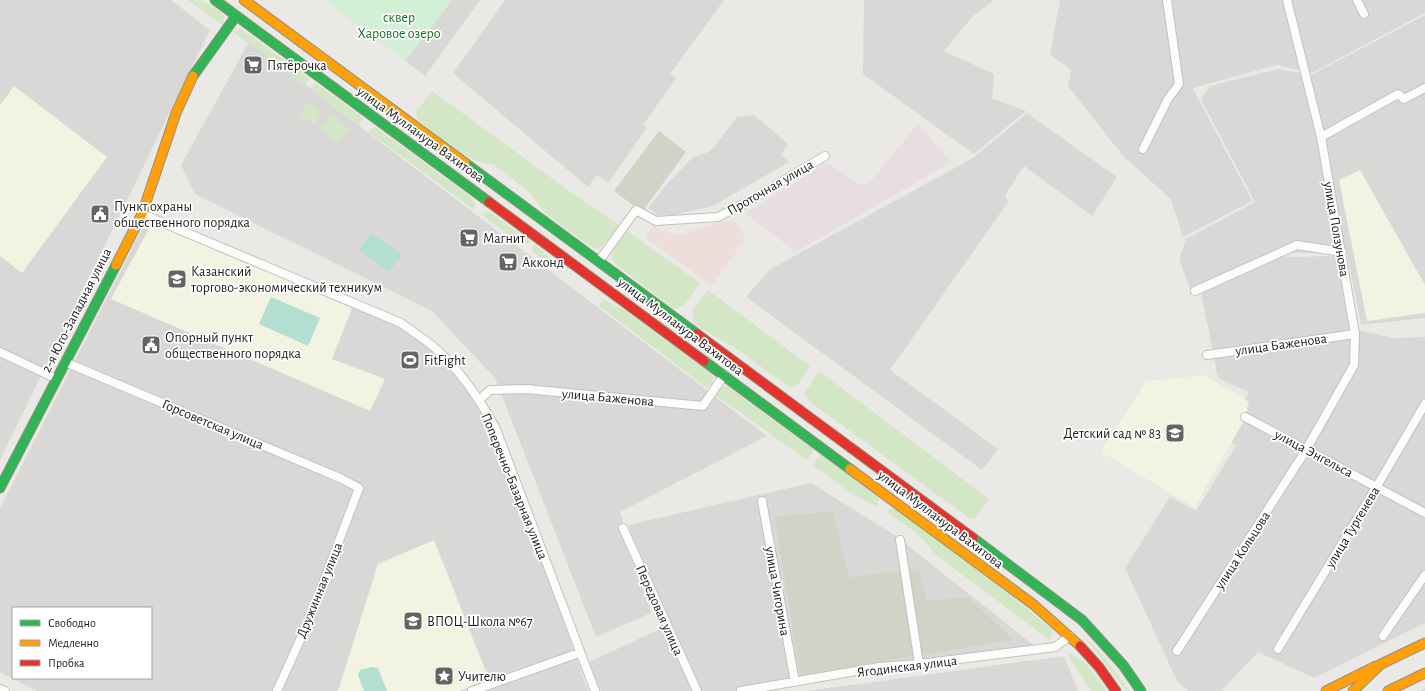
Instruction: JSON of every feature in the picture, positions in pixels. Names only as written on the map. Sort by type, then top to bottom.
[{"type":"main road","name":"улица Мулланура Вахитова","points":[[215,0],[1034,605],[1070,636],[1106,676],[1116,691]]},
{"type":"main road","name":"улица Мулланура Вахитова","points":[[244,0],[1082,620],[1124,665],[1141,691]]},
{"type":"main road","name":"2-я Юго-Западная улица","points":[[0,488],[142,214],[152,191],[178,109],[191,81],[236,16]]},
{"type":"main road","points":[[1326,691],[1425,643]]},
{"type":"main road","points":[[1405,652],[1425,651]]},
{"type":"main road","points":[[1353,691],[1381,664]]},
{"type":"main road","points":[[1388,691],[1425,673]]},
{"type":"street","points":[[1142,149],[1168,98],[1180,84],[1167,0]]},
{"type":"street","name":"улица Ползунова","points":[[1287,0],[1321,137],[1355,334],[1354,365],[1306,450]]},
{"type":"street","points":[[1357,0],[1364,14]]},
{"type":"street","points":[[1321,137],[1398,94],[1404,99],[1425,88]]},
{"type":"street","name":"Проточная улица","points":[[599,262],[636,210],[644,216],[656,221],[718,217],[751,200],[825,156]]},
{"type":"street","name":"Поперечно-Базарная улица","points":[[142,214],[401,323],[436,349],[480,399],[496,429],[595,691]]},
{"type":"street","points":[[1196,292],[1297,245],[1342,252]]},
{"type":"street","name":"улица Баженова","points":[[1207,355],[1355,334]]},
{"type":"street","points":[[0,352],[57,379]]},
{"type":"street","name":"Горсоветская улица","points":[[65,362],[326,472],[359,488]]},
{"type":"street","name":"улица Баженова","points":[[480,399],[490,390],[526,389],[703,406],[724,375]]},
{"type":"street","name":"улица Тургенева","points":[[1278,649],[1425,404]]},
{"type":"street","name":"улица Энгельса","points":[[1245,417],[1377,486],[1425,513]]},
{"type":"street","name":"улица Кольцова","points":[[1177,651],[1306,450]]},
{"type":"street","name":"Дружинная улица","points":[[277,691],[310,618],[359,488]]},
{"type":"street","name":"улица Чигорина","points":[[762,501],[794,682]]},
{"type":"street","name":"Передовая улица","points":[[623,528],[697,691]]},
{"type":"street","points":[[900,540],[919,664]]},
{"type":"street","points":[[1383,636],[1425,575]]},
{"type":"street","name":"Ягодинская улица","points":[[741,691],[879,667],[919,664],[1055,647],[1070,636]]},
{"type":"street","points":[[472,691],[580,653]]},
{"type":"street","points":[[0,689],[5,691]]},
{"type":"shaded area","points":[[0,0],[171,0],[210,30],[0,460]]},
{"type":"shaded area","points":[[452,0],[480,0],[425,76],[405,61]]},
{"type":"shaded area","points":[[505,0],[724,0],[588,187],[453,73]]},
{"type":"shaded area","points":[[864,0],[994,0],[973,16],[944,51],[994,74],[992,98],[1026,111],[974,154],[863,74]]},
{"type":"shaded area","points":[[1060,0],[1425,0],[1425,13],[1312,73],[1277,65],[1193,88],[1252,201],[1183,237],[1171,199],[1124,157],[1068,86],[1071,70],[1050,54]]},
{"type":"shaded area","points":[[1425,15],[1425,318],[1361,325],[1347,253],[1286,253],[1191,291],[1179,259],[1186,239],[1255,202],[1201,99],[1210,86],[1278,69],[1311,75]]},
{"type":"shaded area","points":[[249,42],[767,436],[620,512],[651,613],[596,637],[495,378],[432,311],[195,194],[181,165]]},
{"type":"shaded area","points":[[659,66],[676,78],[643,125],[647,128],[608,183],[587,168]]},
{"type":"shaded area","points":[[14,86],[107,157],[22,273],[0,256],[0,105]]},
{"type":"shaded area","points":[[1027,113],[1117,177],[1092,216],[1024,166],[1005,195],[1008,202],[890,370],[998,449],[982,470],[746,297],[769,270],[973,158]]},
{"type":"shaded area","points":[[754,115],[788,144],[781,155],[789,162],[713,206],[674,215],[658,215],[648,208],[666,185],[693,157],[708,152],[714,147],[737,117]]},
{"type":"shaded area","points":[[918,124],[951,162],[796,252],[745,213],[827,163],[859,184],[865,184],[872,180]]},
{"type":"shaded area","points":[[659,131],[686,152],[642,212],[614,191]]},
{"type":"shaded area","points":[[1360,170],[1425,285],[1425,313],[1367,321],[1339,180]]},
{"type":"shaded area","points":[[725,220],[738,223],[744,234],[743,242],[712,286],[645,237],[654,226],[671,234],[682,234]]},
{"type":"shaded area","points":[[146,221],[403,322],[490,413],[588,691],[37,691],[14,679],[152,679],[152,607],[12,607],[12,678],[0,672],[0,508]]},
{"type":"shaded area","points":[[152,223],[352,308],[332,359],[385,379],[370,411],[111,299]]},
{"type":"shaded area","points":[[1337,256],[1349,328],[1393,338],[1425,337],[1425,623],[1314,678],[1258,652],[1221,691],[1189,691],[1178,683],[1125,568],[1170,497],[1196,511],[1236,446],[1224,438],[1249,392],[1218,378],[1201,292],[1282,257]]},
{"type":"shaded area","name":"Детский сад № 83","points":[[1205,375],[1249,402],[1244,421],[1194,507],[1101,452],[1146,381]]},
{"type":"shaded area","points":[[811,483],[893,534],[1041,651],[769,684],[739,691],[601,691],[589,662],[669,625],[628,525]],"holes":[[[833,511],[849,577],[919,568],[927,600],[969,597],[800,674],[774,516]]]},
{"type":"shaded area","points":[[833,511],[849,577],[919,568],[927,600],[969,597],[1013,640],[800,675],[774,516]]},
{"type":"shaded area","name":"ВПОЦ-Школа №67","points":[[434,540],[489,679],[459,691],[338,691],[378,564]]},
{"type":"shaded area","points":[[343,551],[375,562],[332,691],[325,691],[292,677]]},
{"type":"shaded area","points":[[1064,656],[1078,691],[807,691]]},
{"type":"green space","points":[[188,0],[204,2],[212,6],[224,16],[224,26]]},
{"type":"green space","name":"сквер Харовое озеро","points":[[325,0],[452,0],[405,61]]},
{"type":"green space","points":[[241,29],[310,79],[305,85],[232,31]]},
{"type":"green space","points":[[315,83],[360,115],[362,120],[359,125],[310,89]]},
{"type":"green space","points":[[432,91],[572,193],[619,225],[609,239],[598,249],[593,248],[546,214],[527,190],[493,164],[474,160],[454,148],[418,120],[416,112]]},
{"type":"green space","points":[[308,103],[322,111],[314,125],[300,115]]},
{"type":"green space","points":[[331,114],[350,129],[338,143],[320,129]]},
{"type":"green space","points":[[374,127],[471,197],[475,203],[474,210],[369,132]]},
{"type":"green space","points":[[485,212],[491,213],[530,241],[528,244],[521,244],[482,215]]},
{"type":"green space","points":[[627,231],[700,283],[685,304],[677,309],[674,309],[614,263],[611,256],[613,250]]},
{"type":"green space","points":[[371,233],[402,254],[389,272],[359,250]]},
{"type":"green space","points":[[534,244],[562,269],[560,272],[533,252],[532,247]]},
{"type":"green space","points":[[708,290],[810,366],[799,383],[793,387],[788,386],[738,350],[701,328],[693,321],[693,310]]},
{"type":"green space","points":[[271,297],[320,318],[308,346],[259,324]]},
{"type":"green space","points":[[604,300],[626,311],[711,374],[713,380],[707,388],[599,306]]},
{"type":"green space","points":[[819,371],[989,499],[974,519],[969,518],[809,401],[805,395],[806,391]]},
{"type":"green space","points":[[724,386],[729,387],[814,450],[807,460],[714,394]]},
{"type":"green space","points":[[821,454],[879,498],[877,507],[854,495],[813,465]]},
{"type":"green space","points":[[894,508],[1008,593],[1051,629],[1052,632],[1050,640],[936,555],[919,535],[887,512],[889,509]]},
{"type":"green space","points":[[1080,632],[1100,652],[1130,691],[1126,691]]},
{"type":"green space","points":[[1067,653],[1073,655],[1084,663],[1106,691],[1091,691]]},
{"type":"green space","points":[[372,667],[378,668],[387,691],[364,691],[358,675],[360,670]]},
{"type":"tram line","points":[[1421,691],[1425,689]]},
{"type":"traffic: fast","points":[[215,0],[489,202]]},
{"type":"traffic: fast","points":[[193,76],[236,16]]},
{"type":"traffic: fast","points":[[465,163],[697,334]]},
{"type":"traffic: fast","points":[[0,488],[116,265]]},
{"type":"traffic: fast","points":[[704,361],[850,469]]},
{"type":"traffic: fast","points":[[973,538],[1082,620],[1123,665],[1141,691]]},
{"type":"traffic: slow","points":[[244,0],[465,163]]},
{"type":"traffic: slow","points":[[116,265],[142,214],[176,113],[193,76]]},
{"type":"traffic: slow","points":[[850,469],[1034,605],[1080,646]]},
{"type":"traffic: slow","points":[[1353,691],[1381,664],[1425,643]]},
{"type":"traffic: slow","points":[[1326,691],[1376,666]]},
{"type":"traffic: slow","points":[[1388,691],[1425,673]]},
{"type":"traffic: jam","points":[[489,202],[704,361]]},
{"type":"traffic: jam","points":[[697,334],[973,538]]},
{"type":"traffic: jam","points":[[1080,646],[1099,667],[1116,691]]},
{"type":"place","name":"Пятёрочка","points":[[253,65]]},
{"type":"place","name":"Пункт охраны общественного порядка","points":[[100,214]]},
{"type":"place","name":"Магнит","points":[[469,238]]},
{"type":"place","name":"Акконд","points":[[508,262]]},
{"type":"place","name":"Казанский торгово-экономический техникум","points":[[177,279]]},
{"type":"place","name":"Опорный пункт общественного порядка","points":[[151,345]]},
{"type":"place","name":"FitFight","points":[[410,360]]},
{"type":"place","name":"Детский сад № 83","points":[[1175,433]]},
{"type":"place","name":"ВПОЦ-Школа №67","points":[[413,621]]},
{"type":"place","name":"Учителю","points":[[444,676]]}]
